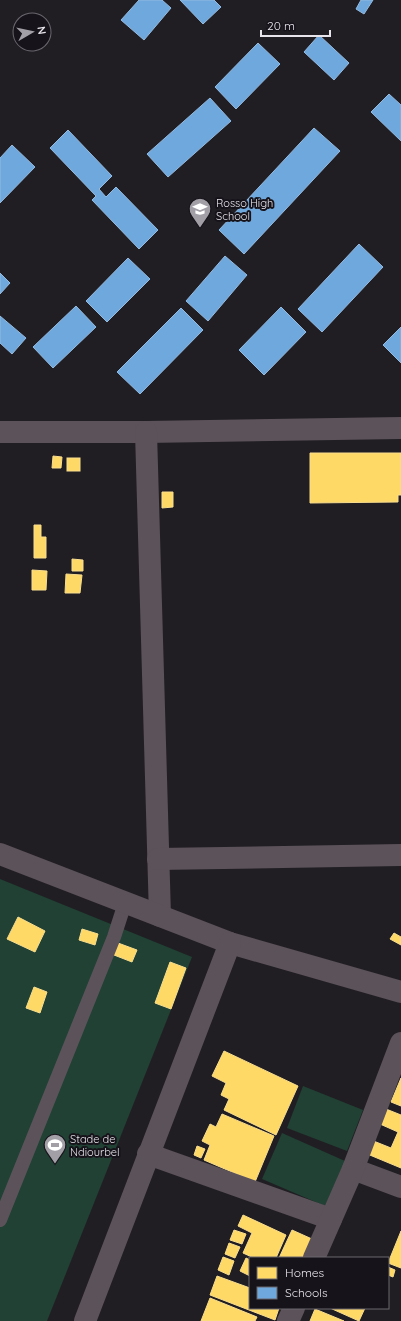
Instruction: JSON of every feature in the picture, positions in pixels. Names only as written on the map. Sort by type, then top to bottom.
[{"type":"street","points":[[0,432],[146,432],[401,428]]},
{"type":"street","points":[[146,432],[160,916]]},
{"type":"street","points":[[0,854],[230,943],[401,992]]},
{"type":"street","points":[[158,859],[401,854]]},
{"type":"street","points":[[85,1321],[230,943]]},
{"type":"street","points":[[314,1257],[352,1169],[401,1043]]},
{"type":"street","points":[[148,1154],[331,1219]]},
{"type":"street","points":[[352,1169],[401,1187]]},
{"type":"street","points":[[288,1321],[294,1309]]},
{"type":"lane","points":[[0,1220],[114,937],[125,903]]},
{"type":"green space","name":"Stade de Ndiourbel","points":[[0,879],[192,957],[47,1321],[0,1321]]},
{"type":"green space","points":[[303,1086],[363,1110],[347,1151],[287,1128]]},
{"type":"green space","points":[[282,1133],[345,1161],[325,1206],[262,1179]]},
{"type":"building: Homes","points":[[310,453],[401,453],[401,495],[398,495],[398,502],[310,503]]},
{"type":"building: Homes","points":[[53,456],[62,457],[61,468],[52,468]]},
{"type":"building: Homes","points":[[67,458],[80,458],[80,471],[67,471]]},
{"type":"building: Homes","points":[[162,492],[173,492],[173,507],[162,508]]},
{"type":"building: Homes","points":[[34,525],[41,525],[41,537],[46,537],[46,558],[34,558]]},
{"type":"building: Homes","points":[[72,559],[83,560],[83,571],[72,571]]},
{"type":"building: Homes","points":[[32,570],[47,571],[46,590],[32,590]]},
{"type":"building: Homes","points":[[66,574],[82,575],[80,593],[65,593]]},
{"type":"building: Homes","points":[[18,917],[45,931],[35,952],[7,939]]},
{"type":"building: Homes","points":[[82,929],[98,934],[95,945],[79,940]]},
{"type":"building: Homes","points":[[394,933],[401,937],[401,945],[390,939]]},
{"type":"building: Homes","points":[[118,943],[137,950],[132,962],[114,955]]},
{"type":"building: Homes","points":[[170,962],[186,968],[171,1009],[155,1003]]},
{"type":"building: Homes","points":[[34,987],[47,992],[40,1013],[26,1008]]},
{"type":"building: Homes","points":[[224,1051],[298,1086],[276,1135],[224,1110],[229,1099],[221,1095],[226,1083],[212,1076]]},
{"type":"building: Homes","points":[[401,1078],[401,1106],[391,1102]]},
{"type":"building: Homes","points":[[386,1109],[401,1115],[401,1168],[365,1153],[371,1140],[391,1148],[398,1132],[380,1124]]},
{"type":"building: Homes","points":[[222,1114],[274,1136],[255,1182],[204,1160],[210,1145],[202,1141],[210,1124],[216,1127]]},
{"type":"building: Homes","points":[[197,1146],[205,1149],[201,1158],[194,1155]]},
{"type":"building: Homes","points":[[243,1215],[286,1235],[276,1257],[252,1257],[243,1253],[252,1233],[238,1226]]},
{"type":"building: Homes","points":[[234,1230],[246,1234],[242,1244],[230,1240]]},
{"type":"building: Homes","points":[[292,1230],[312,1239],[303,1257],[279,1257]]},
{"type":"building: Homes","points":[[401,1231],[401,1268],[389,1263]]},
{"type":"building: Homes","points":[[229,1243],[240,1247],[235,1258],[225,1254]]},
{"type":"building: Homes","points":[[223,1257],[234,1261],[229,1275],[218,1270]]},
{"type":"building: Homes","points":[[246,1258],[249,1260],[249,1276],[240,1271]]},
{"type":"building: Homes","points":[[389,1267],[395,1270],[393,1277],[389,1275]]},
{"type":"building: Homes","points":[[217,1276],[249,1288],[249,1309],[279,1309],[275,1320],[210,1295]]},
{"type":"building: Homes","points":[[210,1298],[257,1317],[255,1321],[201,1321]]},
{"type":"building: Homes","points":[[315,1309],[344,1321],[310,1321]]},
{"type":"building: Homes","points":[[332,1309],[365,1309],[359,1321]]},
{"type":"building: Schools","points":[[139,0],[162,0],[171,8],[144,40],[121,20]]},
{"type":"building: Schools","points":[[180,0],[214,0],[221,7],[203,24]]},
{"type":"building: Schools","points":[[361,0],[373,0],[364,14],[356,9]]},
{"type":"building: Schools","points":[[319,35],[349,63],[334,80],[304,52]]},
{"type":"building: Schools","points":[[258,43],[280,64],[236,109],[215,87]]},
{"type":"building: Schools","points":[[389,94],[401,105],[401,141],[371,112]]},
{"type":"building: Schools","points":[[210,98],[231,121],[168,177],[147,154]]},
{"type":"building: Schools","points":[[314,128],[340,151],[244,254],[219,230]]},
{"type":"building: Schools","points":[[68,130],[112,176],[99,189],[106,197],[116,187],[158,230],[139,249],[92,200],[96,196],[50,148]]},
{"type":"building: Schools","points":[[12,145],[35,167],[0,203],[0,158]]},
{"type":"building: Schools","points":[[359,244],[383,267],[322,332],[298,309]]},
{"type":"building: Schools","points":[[225,256],[247,275],[208,321],[186,301]]},
{"type":"building: Schools","points":[[128,258],[150,279],[107,322],[86,301]]},
{"type":"building: Schools","points":[[0,273],[10,283],[0,294]]},
{"type":"building: Schools","points":[[76,306],[96,327],[53,368],[33,347]]},
{"type":"building: Schools","points":[[281,307],[306,332],[264,375],[239,350]]},
{"type":"building: Schools","points":[[181,308],[203,330],[140,394],[117,372]]},
{"type":"building: Schools","points":[[0,316],[26,338],[12,354],[0,343]]},
{"type":"building: Schools","points":[[401,327],[401,363],[383,345]]},
{"type":"place","name":"Rosso High School","points":[[200,228]]},
{"type":"place","name":"Stade de Ndiourbel","points":[[55,1164]]}]
